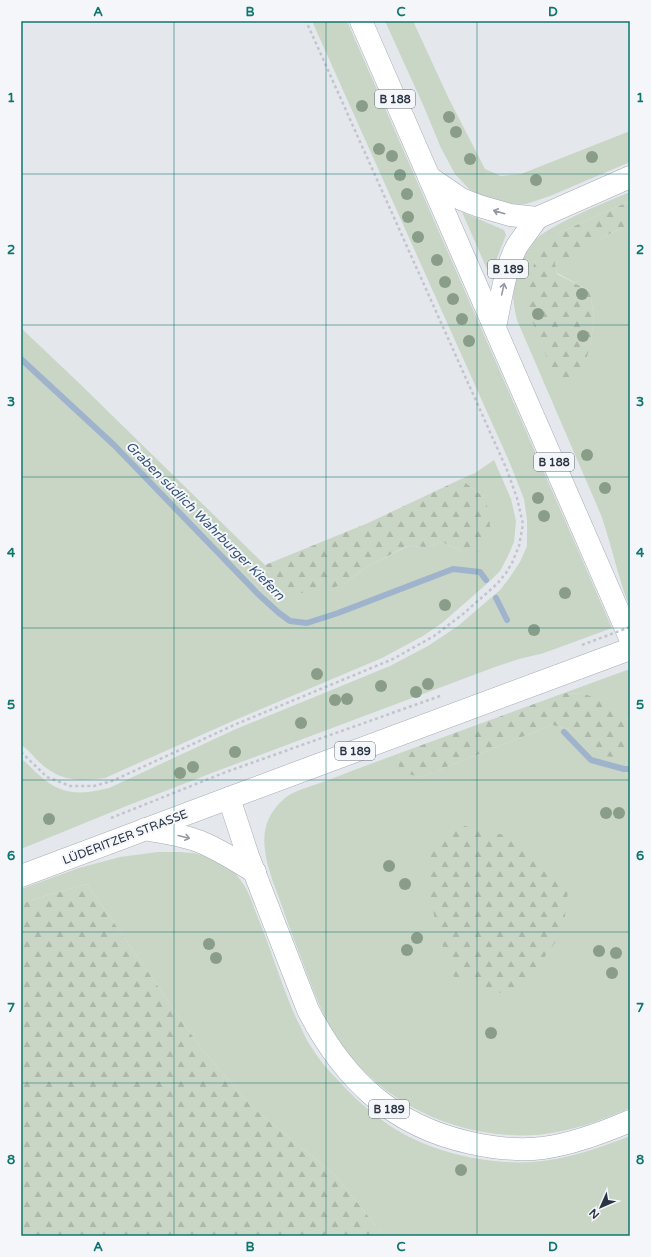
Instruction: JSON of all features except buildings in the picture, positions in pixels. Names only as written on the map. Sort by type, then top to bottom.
[{"type":"main road","name":"B 188","points":[[361,21],[496,327],[630,638]]},
{"type":"main road","points":[[429,177],[461,199],[479,206],[510,216],[537,218],[630,177]]},
{"type":"main road","name":"B 189","points":[[496,327],[503,288],[510,264],[517,247],[537,218]]},
{"type":"main road","name":"B 189","points":[[630,648],[585,654],[229,798],[242,840],[302,998],[320,1034],[335,1056],[369,1093],[392,1111],[429,1130],[452,1138],[487,1146],[522,1149],[543,1148],[570,1143],[602,1133],[630,1121]]},
{"type":"main road","name":"LÜDERITZER STRASSE","points":[[21,876],[229,798]]},
{"type":"main road","points":[[146,829],[184,836],[203,842],[255,872]]},
{"type":"path","points":[[21,752],[48,777],[70,786],[94,786],[112,781],[234,725],[393,659],[434,636],[463,614],[497,584],[509,568],[517,552],[523,524],[517,498],[507,470],[306,21]]},
{"type":"path","points":[[585,654],[630,627]]},
{"type":"path","points":[[108,819],[226,772],[441,695]]},
{"type":"green space","points":[[312,21],[347,21],[612,628],[544,653],[495,667],[217,771],[21,849],[21,759],[47,782],[64,790],[72,792],[89,792],[109,788],[236,729],[390,666],[428,646],[458,626],[500,590],[520,562],[527,546],[527,520],[524,499],[509,461]]},
{"type":"green space","points":[[385,21],[413,21],[448,97],[485,169],[501,176],[521,174],[630,131],[630,162],[550,196],[526,204],[512,205],[484,197],[469,189],[455,174],[441,148]]},
{"type":"green space","points":[[630,192],[630,201],[559,233],[534,264],[590,347],[594,319],[590,291],[557,273],[555,262],[569,259],[605,236],[630,224],[630,608],[601,515],[517,320],[513,291],[523,254],[534,241],[545,232],[574,216]]},
{"type":"green space","points":[[630,201],[630,224],[605,236],[569,260],[555,262],[557,274],[590,291],[594,319],[590,347],[583,369],[568,392],[557,383],[524,300],[534,264],[549,243],[559,233]]},
{"type":"green space","points":[[462,212],[504,230],[506,235],[490,276]]},
{"type":"green space","points":[[21,328],[265,565],[271,576],[344,584],[363,569],[408,546],[428,547],[442,542],[463,552],[486,499],[461,479],[475,473],[494,460],[511,499],[516,521],[514,542],[508,556],[500,571],[442,623],[423,636],[382,658],[235,720],[105,778],[78,780],[62,777],[47,769],[21,745]]},
{"type":"green space","points":[[461,479],[486,499],[491,532],[483,552],[463,552],[442,542],[428,547],[407,546],[363,569],[344,584],[314,594],[292,592],[277,583],[265,565],[368,523]]},
{"type":"green space","points":[[630,669],[630,726],[627,718],[585,694],[564,693]]},
{"type":"green space","points":[[564,693],[585,694],[607,703],[627,718],[630,726],[629,750],[615,757],[601,756],[568,729],[552,725],[421,777],[408,774],[399,768],[400,753]]},
{"type":"green space","points":[[552,725],[568,729],[584,741],[629,750],[630,747],[630,1108],[585,1125],[549,1134],[507,1135],[477,1131],[448,1123],[421,1112],[395,1097],[372,1078],[351,1057],[333,1032],[313,990],[274,885],[266,859],[265,833],[268,821],[274,810],[282,800],[293,793],[400,753],[399,760],[421,777]]},
{"type":"green space","points":[[452,823],[504,835],[537,862],[569,883],[563,932],[524,985],[501,993],[454,977],[436,925],[427,879],[432,841]]},
{"type":"green space","points":[[158,852],[185,852],[208,857],[229,868],[236,874],[251,899],[291,1007],[310,1045],[324,1065],[344,1086],[368,1110],[389,1125],[420,1142],[438,1149],[476,1158],[514,1162],[532,1162],[557,1159],[594,1149],[630,1136],[630,1236],[384,1236],[335,1175],[252,1107],[200,1047],[87,884],[21,903],[21,889],[79,868],[120,857]]},
{"type":"green space","points":[[87,884],[200,1047],[252,1107],[335,1175],[384,1236],[21,1236],[21,903]]},
{"type":"waterway","name":"Graben südlich Wahrburger Kiefern","points":[[21,359],[114,445],[258,594],[290,621],[307,623],[338,613],[453,569],[480,572],[486,580]]},
{"type":"waterway","name":"Graben südlich Wahrburger Kiefern","points":[[496,598],[507,620]]},
{"type":"waterway","name":"Graben südlich Wahrburger Kiefern","points":[[564,732],[591,760],[624,769],[630,769]]}]
